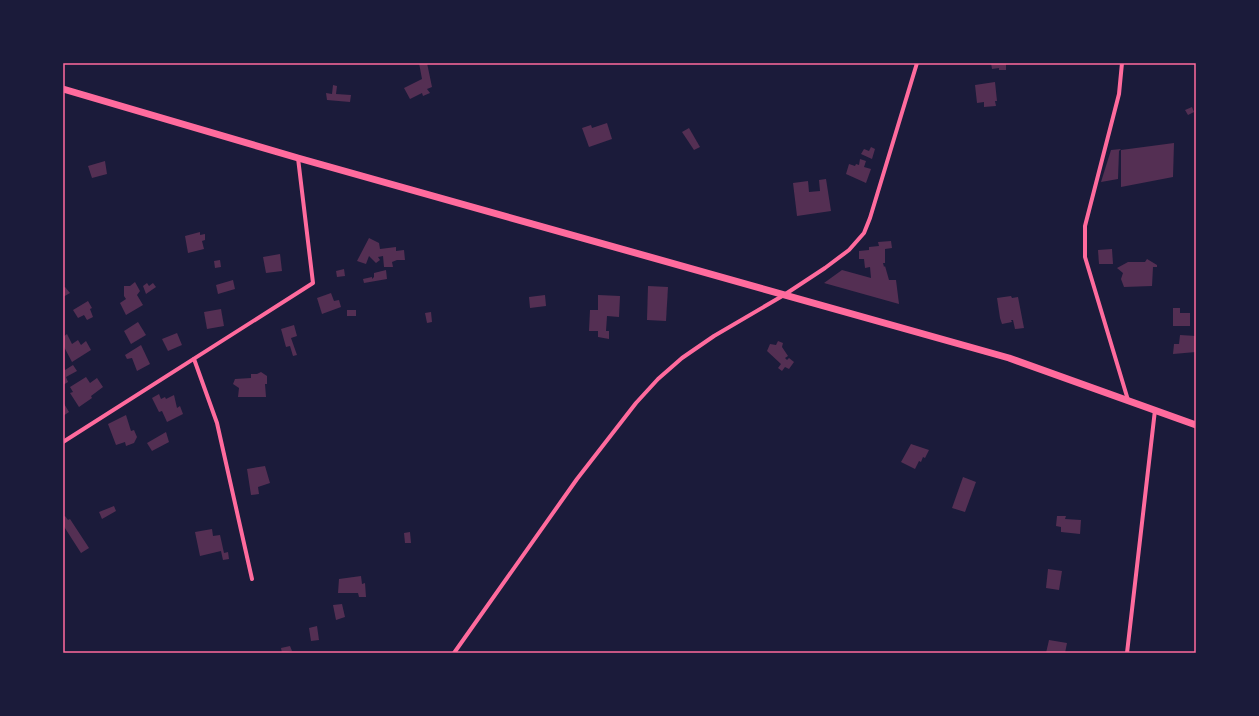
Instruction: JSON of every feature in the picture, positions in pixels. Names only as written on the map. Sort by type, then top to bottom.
[{"type":"main road","points":[[63,89],[298,158],[1009,358],[1196,425]]},
{"type":"street","points":[[454,653],[577,479],[636,403],[658,379],[682,358],[714,336],[784,295],[849,250],[864,233],[890,154],[916,63]]},
{"type":"street","points":[[1122,63],[1119,94],[1085,226],[1085,257],[1128,400]]},
{"type":"street","points":[[63,442],[313,283],[298,158]]},
{"type":"street","points":[[194,359],[217,423],[252,579]]},
{"type":"street","points":[[1127,653],[1156,410]]},
{"type":"building","points":[[419,63],[427,63],[432,87],[427,89],[430,93],[423,96],[422,93],[410,99],[404,88],[422,79]]},
{"type":"building","points":[[991,63],[1006,63],[1006,70],[999,70],[999,68],[992,69]]},
{"type":"building","points":[[995,82],[997,101],[995,101],[996,106],[984,107],[984,102],[977,103],[975,85]]},
{"type":"building","points":[[333,85],[337,86],[336,94],[351,95],[350,102],[327,100],[326,93],[332,94]]},
{"type":"building","points":[[1192,107],[1194,112],[1188,115],[1185,110]]},
{"type":"building","points":[[607,123],[612,139],[589,147],[582,128],[591,125],[592,128]]},
{"type":"building","points":[[689,128],[700,147],[694,150],[682,132]]},
{"type":"building","points":[[1174,143],[1173,177],[1121,187],[1121,150]]},
{"type":"building","points":[[871,147],[875,149],[872,159],[861,154],[864,149],[869,151]]},
{"type":"building","points":[[1121,149],[1119,151],[1118,179],[1101,182],[1111,150]]},
{"type":"building","points":[[860,159],[866,161],[864,167],[871,169],[866,183],[846,174],[849,164],[855,166],[856,164],[859,165]]},
{"type":"building","points":[[105,161],[107,174],[92,178],[88,166]]},
{"type":"building","points":[[826,179],[831,211],[797,216],[793,183],[808,181],[809,192],[820,191],[819,180]]},
{"type":"building","points":[[200,232],[200,235],[205,234],[205,240],[202,241],[204,249],[188,253],[185,236]]},
{"type":"building","points":[[369,238],[379,243],[380,249],[396,247],[396,251],[404,250],[405,260],[397,260],[392,262],[393,267],[384,267],[383,256],[378,257],[380,260],[376,263],[369,256],[366,264],[357,261]]},
{"type":"building","points":[[891,241],[892,248],[885,249],[885,263],[883,263],[889,280],[896,280],[899,304],[824,283],[842,270],[871,278],[870,267],[865,268],[864,259],[859,259],[859,251],[869,250],[869,247],[879,246],[878,242]]},
{"type":"building","points":[[1112,249],[1113,264],[1099,264],[1098,250]]},
{"type":"building","points":[[280,254],[282,271],[266,273],[263,257]]},
{"type":"building","points":[[1147,259],[1157,265],[1157,267],[1153,267],[1152,286],[1124,287],[1121,279],[1123,273],[1117,268],[1128,262],[1145,262]]},
{"type":"building","points":[[220,260],[221,267],[215,268],[214,261]]},
{"type":"building","points":[[344,269],[345,276],[337,277],[336,271]]},
{"type":"building","points":[[386,270],[387,279],[364,283],[363,279],[372,277],[372,279],[374,277],[374,273]]},
{"type":"building","points":[[233,280],[235,289],[218,294],[216,285]]},
{"type":"building","points":[[135,282],[140,291],[137,295],[143,305],[126,315],[120,303],[126,299],[124,296],[124,286],[130,286]]},
{"type":"building","points":[[147,283],[149,286],[153,283],[156,287],[146,294],[143,286]]},
{"type":"building","points":[[648,286],[668,287],[666,321],[647,320]]},
{"type":"building","points":[[65,287],[70,293],[63,297],[63,288]]},
{"type":"building","points":[[331,293],[334,301],[339,300],[341,307],[322,314],[317,298]]},
{"type":"building","points":[[545,295],[546,306],[530,308],[529,297]]},
{"type":"building","points":[[598,295],[620,296],[619,317],[607,316],[606,331],[609,331],[609,339],[598,337],[598,331],[589,331],[590,310],[598,310]]},
{"type":"building","points":[[1011,296],[1012,298],[1018,297],[1024,328],[1015,329],[1013,320],[1011,320],[1012,322],[1002,324],[997,298]]},
{"type":"building","points":[[88,301],[92,308],[90,309],[93,317],[87,320],[84,315],[78,318],[73,310]]},
{"type":"building","points":[[1173,308],[1180,308],[1180,313],[1190,313],[1190,326],[1173,326]]},
{"type":"building","points":[[221,309],[224,326],[207,329],[204,312]]},
{"type":"building","points":[[347,310],[356,310],[356,316],[347,316]]},
{"type":"building","points":[[431,312],[432,322],[427,323],[425,313]]},
{"type":"building","points":[[138,322],[146,335],[131,344],[124,331]]},
{"type":"building","points":[[294,325],[297,336],[291,338],[297,355],[293,356],[290,346],[286,347],[281,329]]},
{"type":"building","points":[[177,333],[182,345],[168,351],[162,339]]},
{"type":"building","points":[[67,334],[72,344],[78,340],[81,345],[86,341],[91,350],[72,362],[63,345],[63,337]]},
{"type":"building","points":[[1180,335],[1196,336],[1196,352],[1173,354],[1174,344],[1179,344]]},
{"type":"building","points":[[778,341],[783,343],[782,347],[788,356],[785,358],[787,360],[789,358],[794,362],[789,369],[785,367],[782,371],[778,368],[781,364],[767,351],[770,344],[776,345]]},
{"type":"building","points":[[141,345],[150,364],[137,371],[132,358],[127,359],[125,355]]},
{"type":"building","points":[[63,365],[65,370],[73,365],[77,371],[66,377],[68,382],[63,385]]},
{"type":"building","points":[[261,372],[267,376],[267,384],[265,384],[266,397],[238,397],[239,388],[233,384],[235,379],[251,378],[251,374]]},
{"type":"building","points":[[86,377],[90,383],[97,378],[103,387],[91,396],[92,398],[79,407],[70,393],[73,392],[70,387]]},
{"type":"building","points":[[159,394],[161,399],[165,397],[166,399],[174,395],[177,408],[180,406],[183,414],[167,422],[162,411],[159,412],[152,398]]},
{"type":"building","points":[[63,402],[69,412],[63,416]]},
{"type":"building","points":[[126,415],[131,431],[134,430],[137,437],[134,443],[126,446],[125,442],[116,445],[108,424]]},
{"type":"building","points":[[166,432],[169,442],[152,451],[147,443]]},
{"type":"building","points":[[911,444],[929,450],[925,458],[923,457],[921,462],[919,461],[915,469],[901,462]]},
{"type":"building","points":[[265,466],[270,483],[258,487],[259,494],[251,495],[247,469]]},
{"type":"building","points":[[963,477],[976,482],[965,512],[952,508]]},
{"type":"building","points":[[114,506],[116,511],[102,519],[99,512]]},
{"type":"building","points":[[65,516],[68,520],[70,519],[89,548],[81,553],[63,525],[63,517]]},
{"type":"building","points":[[1057,516],[1066,516],[1065,519],[1081,520],[1080,534],[1061,532],[1061,527],[1056,526]]},
{"type":"building","points":[[212,529],[213,536],[220,535],[224,553],[228,552],[229,559],[223,560],[221,551],[200,556],[195,532]]},
{"type":"building","points":[[410,532],[411,543],[405,543],[404,533]]},
{"type":"building","points":[[1048,569],[1062,571],[1059,590],[1046,588]]},
{"type":"building","points":[[361,576],[362,584],[365,583],[366,597],[359,597],[358,593],[338,593],[339,579]]},
{"type":"building","points":[[342,604],[345,617],[336,620],[333,605]]},
{"type":"building","points":[[317,626],[319,640],[311,641],[309,628]]},
{"type":"building","points":[[1049,640],[1067,643],[1065,653],[1046,653]]},
{"type":"building","points":[[290,646],[292,651],[282,653],[281,648]]}]
